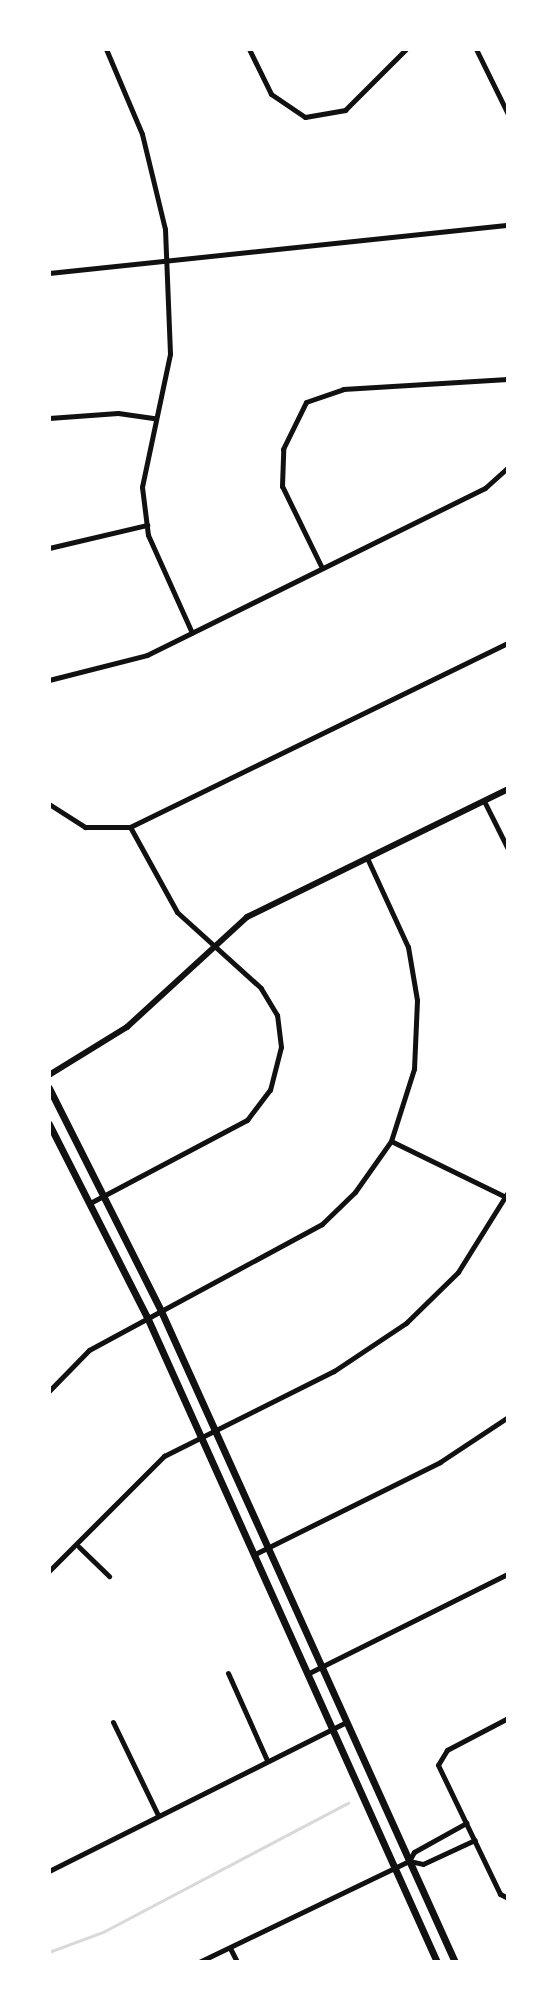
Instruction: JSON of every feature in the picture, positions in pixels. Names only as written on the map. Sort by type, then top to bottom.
[{"type":"main road","points":[[49,1088],[161,1311],[455,1962]]},
{"type":"main road","points":[[49,1124],[147,1317],[437,1962]]},
{"type":"street","points":[[106,49],[142,134],[169,259],[170,354],[142,487],[147,525],[192,633]]},
{"type":"street","points":[[249,49],[271,94],[305,117],[345,110],[406,49]]},
{"type":"street","points":[[476,49],[508,114]]},
{"type":"street","points":[[49,273],[508,225]]},
{"type":"street","points":[[322,568],[282,485],[283,449],[306,401],[334,390],[508,379]]},
{"type":"street","points":[[49,418],[118,413],[155,418]]},
{"type":"street","points":[[49,680],[117,665],[192,633],[485,488],[508,467]]},
{"type":"street","points":[[49,548],[147,525]]},
{"type":"street","points":[[49,804],[85,827],[130,827],[508,643]]},
{"type":"street","points":[[49,1075],[127,1027],[212,945],[247,917],[508,789]]},
{"type":"street","points":[[484,801],[508,849]]},
{"type":"street","points":[[90,1203],[247,1120],[270,1090],[281,1047],[277,1015],[261,988],[177,912],[130,827]]},
{"type":"street","points":[[49,1391],[89,1350],[322,1224],[355,1192],[391,1140],[410,1089],[417,1000],[408,947],[367,858]]},
{"type":"street","points":[[49,1570],[79,1547],[149,1467],[200,1437],[334,1371],[406,1323],[458,1272],[507,1195],[391,1140]]},
{"type":"street","points":[[255,1554],[440,1462],[508,1417]]},
{"type":"street","points":[[79,1547],[109,1576]]},
{"type":"street","points":[[307,1674],[508,1574]]},
{"type":"street","points":[[228,1674],[267,1760]]},
{"type":"street","points":[[508,1718],[441,1756],[438,1765],[500,1894],[508,1898]]},
{"type":"street","points":[[113,1722],[158,1815]]},
{"type":"street","points":[[49,1871],[346,1722]]},
{"type":"street","points":[[199,1962],[409,1861],[414,1852],[466,1823]]},
{"type":"street","points":[[409,1861],[423,1864],[475,1840]]},
{"type":"street","points":[[230,1948],[237,1962]]},
{"type":"waterway","points":[[49,1952],[103,1932],[348,1803]]}]
